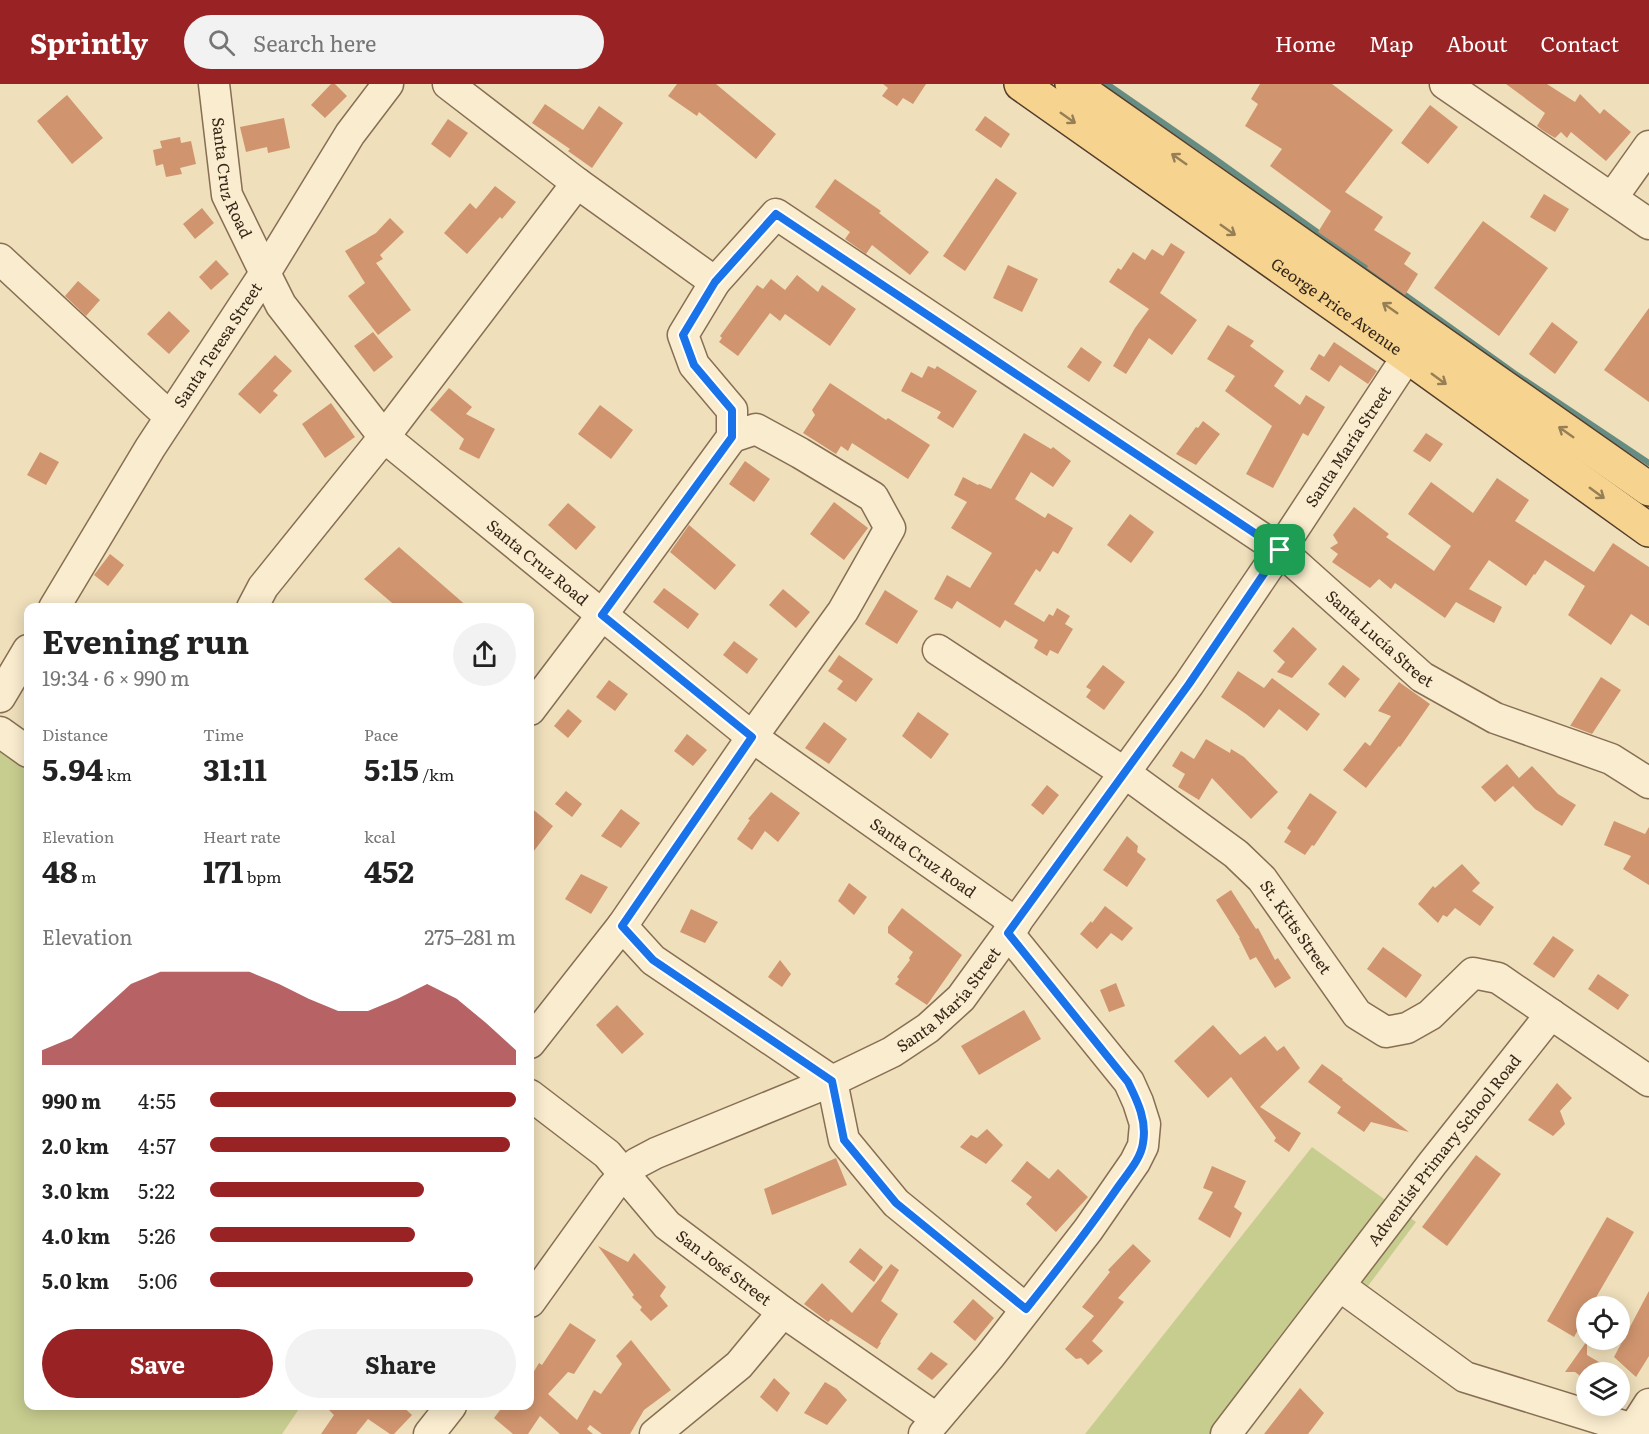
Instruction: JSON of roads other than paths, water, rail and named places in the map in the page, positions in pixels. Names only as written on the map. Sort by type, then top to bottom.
[{"type":"main road","name":"George Price Avenue","points":[[1021,84],[1416,344],[1649,489]]},
{"type":"main road","name":"George Price Avenue","points":[[1072,84],[1416,344],[1646,522]]},
{"type":"street","name":"Santa Cruz Road","points":[[214,84],[227,195],[281,305],[384,437],[752,737],[1012,928],[1128,1082],[1145,1124],[1143,1146],[1135,1162],[1088,1230],[990,1356],[930,1426]]},
{"type":"street","name":"Santa Teresa Street","points":[[57,603],[170,417],[265,273],[350,134],[388,84]]},
{"type":"street","points":[[448,84],[577,183],[715,282],[683,335],[694,365],[740,425],[800,453],[873,497],[890,528],[843,611],[752,737],[622,926],[534,1038]]},
{"type":"street","points":[[1445,84],[1649,224]]},
{"type":"street","points":[[1612,198],[1649,146]]},
{"type":"street","points":[[255,603],[263,587],[384,437],[577,183]]},
{"type":"street","name":"Santa Lucía Street","points":[[715,282],[776,214],[1280,550],[1422,677],[1495,718],[1611,759],[1649,783]]},
{"type":"street","points":[[0,259],[170,417]]},
{"type":"street","name":"Santa María Street","points":[[534,1296],[611,1189],[638,1163],[656,1153],[832,1081],[891,1052],[928,1028],[961,998],[1189,684],[1416,344]]},
{"type":"street","points":[[534,705],[740,425]]},
{"type":"street","name":"St. Kitts Street","points":[[938,650],[1125,773],[1236,854],[1262,879],[1357,1014],[1386,1032],[1407,1028],[1430,1016],[1473,973],[1498,978],[1649,1081]]},
{"type":"street","points":[[0,697],[24,657]]},
{"type":"street","points":[[0,732],[24,749]]},
{"type":"street","points":[[622,926],[653,960],[832,1081],[844,1140],[896,1203],[1026,1309]]},
{"type":"street","name":"Adventist Primary School Road","points":[[1226,1434],[1432,1164],[1551,1014]]},
{"type":"street","name":"San José Street","points":[[534,1098],[607,1154],[667,1225],[930,1426]]},
{"type":"street","points":[[1340,1286],[1465,1377],[1638,1432],[1649,1404]]},
{"type":"street","points":[[655,1434],[739,1365],[783,1312]]},
{"type":"street","points":[[429,1434],[448,1410]]},
{"type":"waterway","points":[[1107,84],[1514,373],[1649,463]]}]
